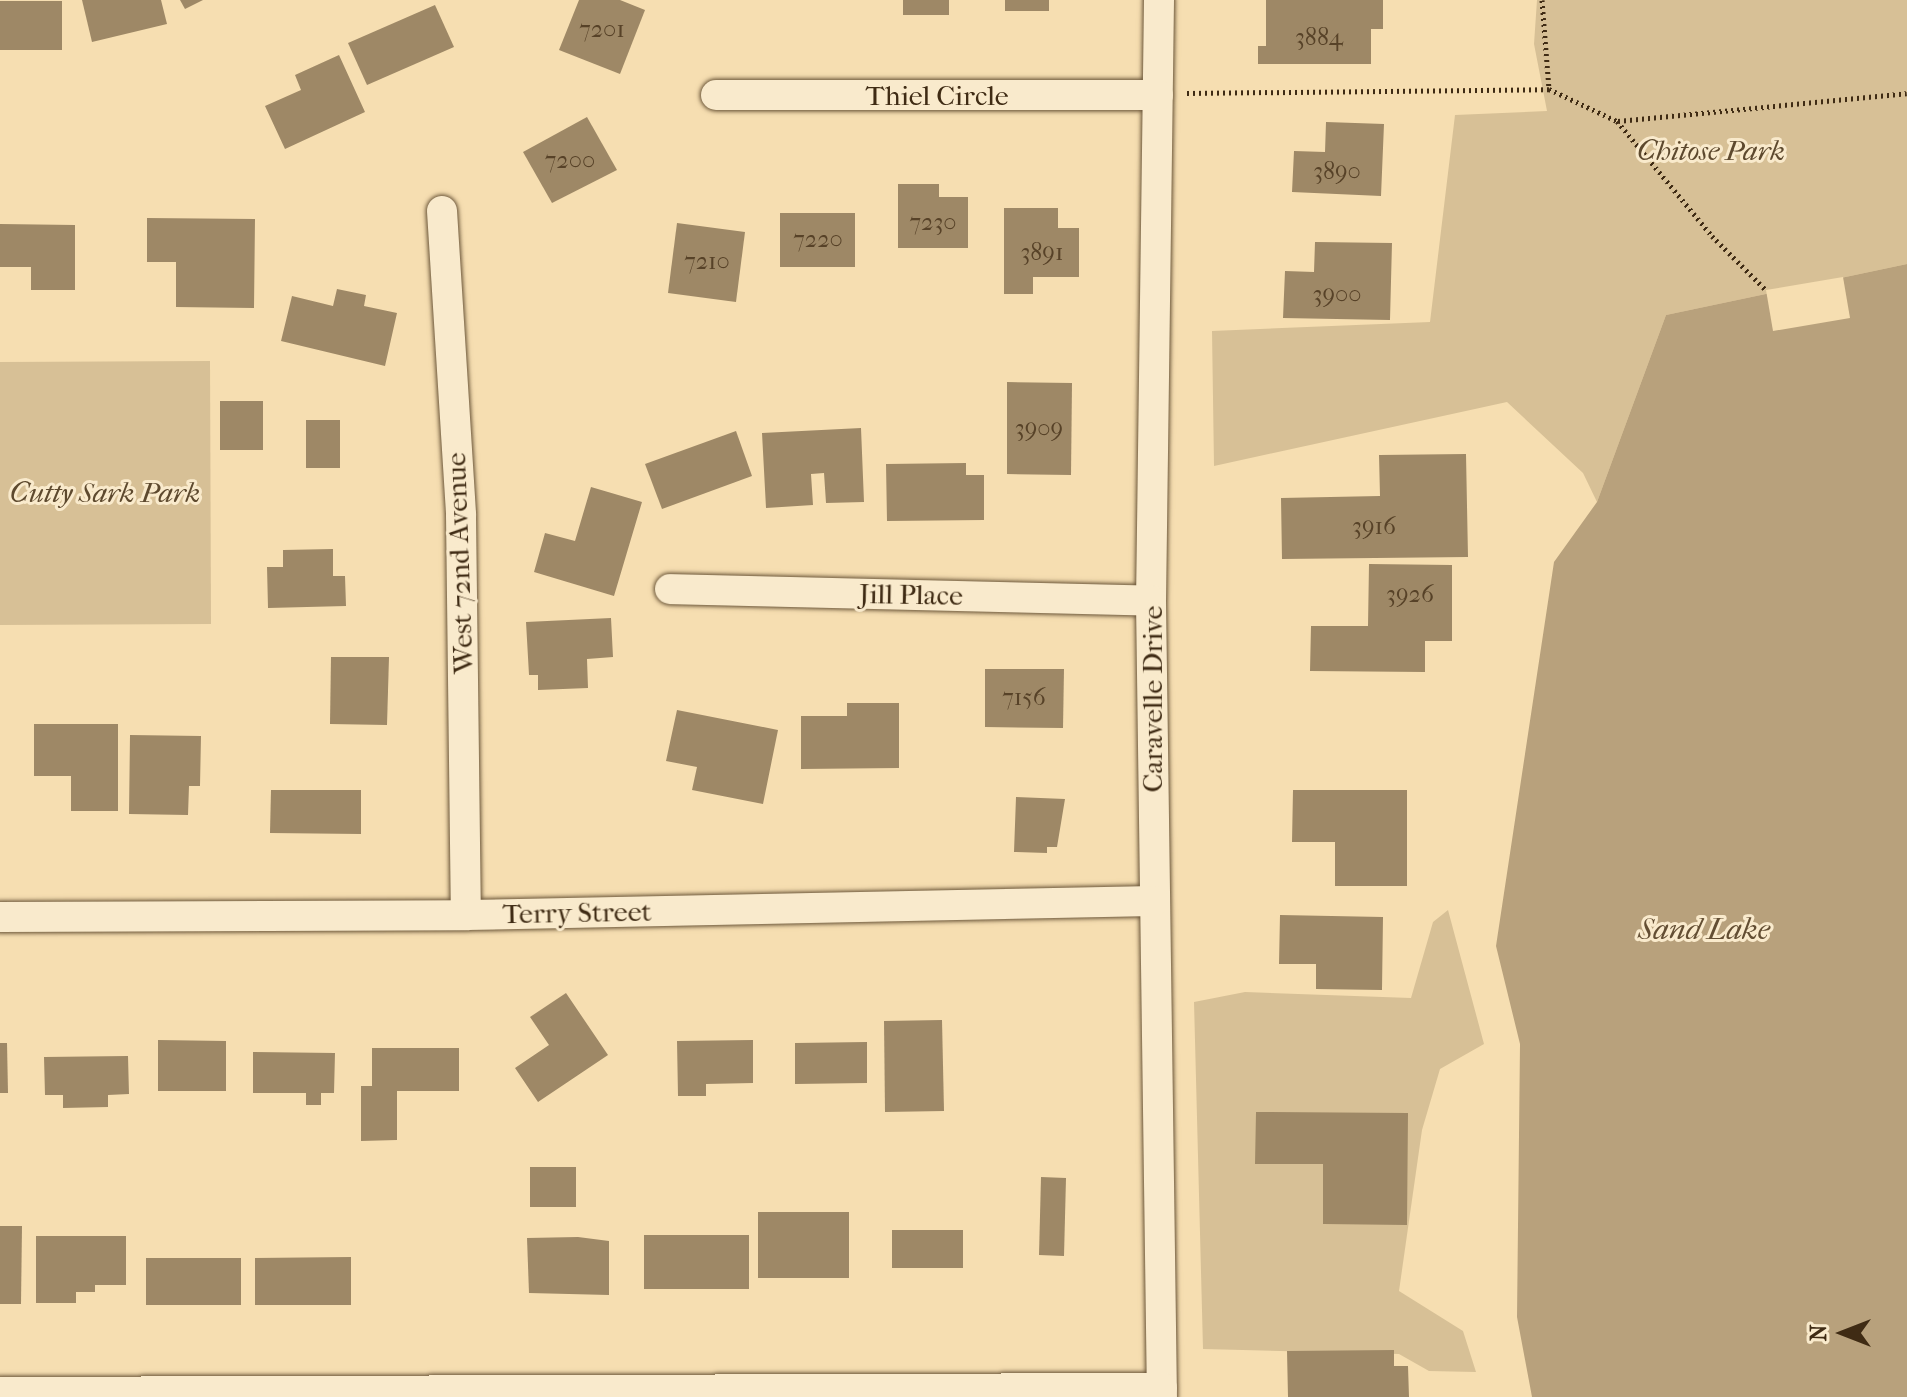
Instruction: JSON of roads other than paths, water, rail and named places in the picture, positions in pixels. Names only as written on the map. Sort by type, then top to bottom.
[{"type":"street","name":"Caravelle Drive","points":[[1159,0],[1151,601],[1162,1392]]},
{"type":"street","name":"Thiel Circle","points":[[716,95],[1158,95]]},
{"type":"street","name":"West 72nd Avenue","points":[[442,211],[461,515],[466,915]]},
{"type":"street","name":"Jill Place","points":[[670,589],[1151,601]]},
{"type":"street","name":"Terry Street","points":[[0,917],[466,915],[1154,901]]},
{"type":"street","points":[[0,1392],[1162,1392]]},
{"type":"water","name":"Sand Lake","points":[[1907,264],[1907,1397],[1532,1397],[1517,1317],[1520,1044],[1496,946],[1554,562],[1597,502],[1666,315]]},
{"type":"park label","name":"Chitose Park","points":[[1711,151]]},
{"type":"park label","name":"Cutty Sark Park","points":[[105,493]]}]
